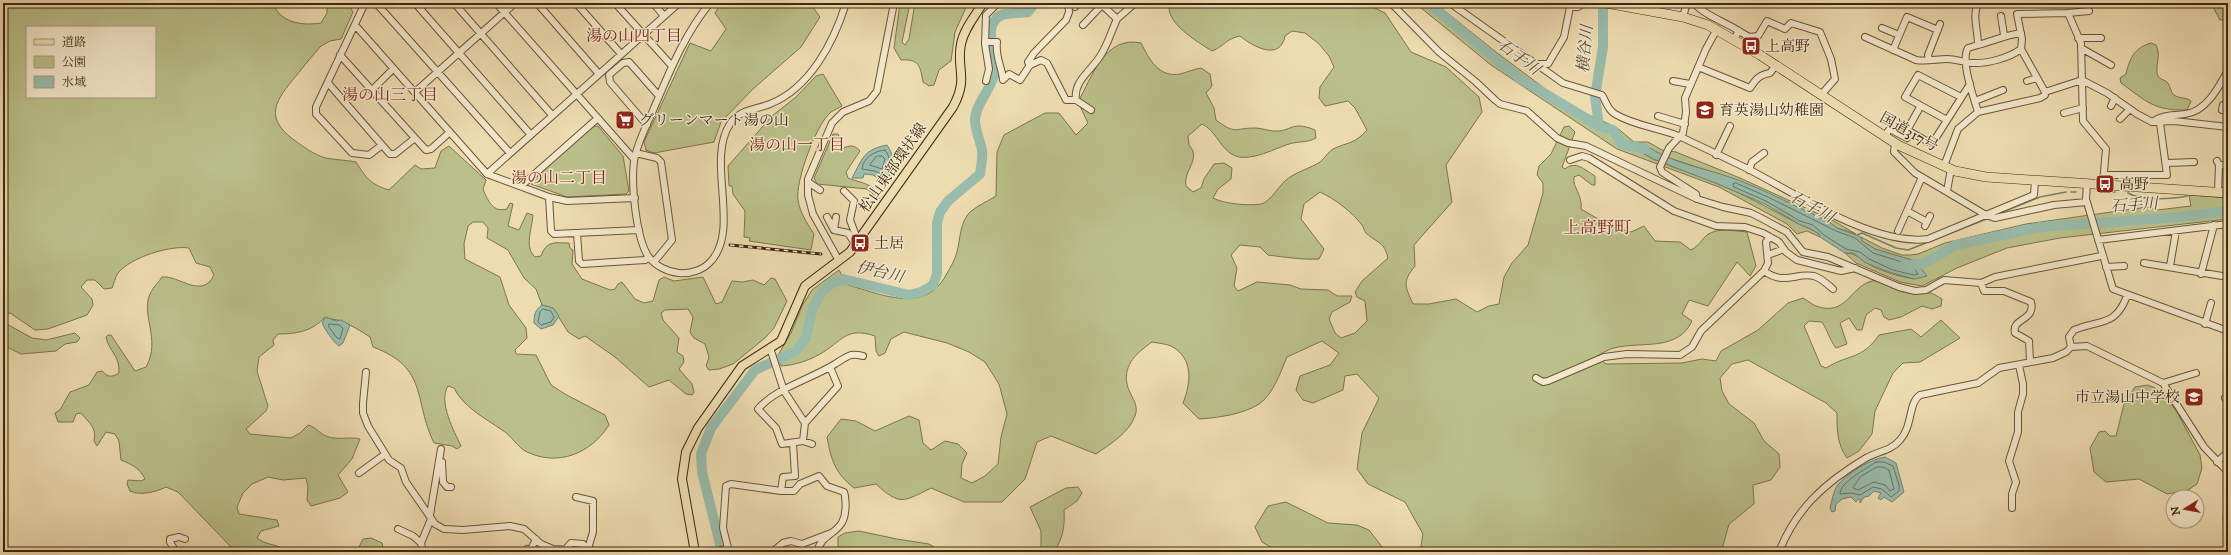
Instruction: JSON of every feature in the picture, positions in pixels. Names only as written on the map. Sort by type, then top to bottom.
[{"type":"highway","name":"国道317号","points":[[1606,3],[1683,17],[1736,35],[1776,65],[1895,143],[1947,168],[1986,177],[2087,183],[2103,179],[2228,193]]},
{"type":"main road","name":"松山東部環状線","points":[[695,552],[694,540],[683,491],[682,470],[686,452],[698,428],[742,366],[771,352],[781,341],[805,286],[811,279],[839,260],[854,242],[957,100],[962,87],[960,52],[963,36],[983,3]]},
{"type":"street","points":[[365,3],[316,107],[316,114],[352,154],[369,155],[382,145]]},
{"type":"street","points":[[376,3],[510,154]]},
{"type":"street","points":[[415,3],[531,134]]},
{"type":"street","points":[[454,3],[552,115]]},
{"type":"street","points":[[496,3],[576,94],[635,156],[657,158],[661,162],[672,240],[654,262]]},
{"type":"street","points":[[415,92],[515,3]]},
{"type":"street","points":[[537,3],[599,74]]},
{"type":"street","points":[[576,3],[621,54]]},
{"type":"street","points":[[615,3],[672,66]]},
{"type":"street","points":[[653,3],[664,16]]},
{"type":"street","points":[[487,174],[679,3]]},
{"type":"street","points":[[710,3],[687,34],[672,66],[635,156],[633,176],[639,230],[649,257],[667,270],[684,273],[704,268],[716,255],[723,234],[723,142],[729,126],[742,113],[779,100],[804,79],[827,49],[846,3]]},
{"type":"street","points":[[839,260],[813,214],[808,195],[808,182],[811,170],[832,122],[843,112],[869,101],[877,91],[894,3]]},
{"type":"street","points":[[986,81],[989,69],[986,42],[986,15],[998,3]]},
{"type":"street","points":[[1030,65],[1028,62],[1034,53],[1066,20],[1069,12],[1068,3]]},
{"type":"street","points":[[1076,100],[1076,89],[1079,81],[1102,54],[1117,19],[1136,3]]},
{"type":"street","points":[[1390,3],[1438,52],[1476,82],[1494,100],[1500,104],[1527,111],[1557,138],[1568,143],[1586,146],[1697,199],[1723,207],[1751,213],[1787,232],[1803,252],[1828,257],[1899,287],[1915,291],[1926,290],[1944,280],[1981,283],[1995,277],[2101,256]]},
{"type":"street","points":[[1450,3],[1553,76],[1570,86],[1602,95],[1607,108],[1617,115],[1680,137],[1749,170],[1806,202],[1864,228],[1894,238],[1916,241],[1928,239],[2034,195],[2035,180]]},
{"type":"street","points":[[1548,64],[1564,37],[1570,7],[1578,7],[1584,3]]},
{"type":"street","points":[[1683,3],[1686,6],[1683,17]]},
{"type":"street","points":[[1695,3],[1697,8],[1704,13],[1716,17],[1736,35],[1754,37],[1762,31],[1767,21],[1785,29],[1791,23],[1820,32],[1831,60],[1835,79],[1821,95]]},
{"type":"street","points":[[1978,3],[1974,14],[1978,32],[1978,45]]},
{"type":"street","points":[[1083,25],[1101,4],[1117,19]]},
{"type":"street","points":[[2045,92],[2021,49],[2021,33],[2017,14],[2089,11]]},
{"type":"street","points":[[2068,13],[2081,48],[2083,108],[2086,126],[2106,149],[2103,179],[2167,175],[2167,163],[2160,123]]},
{"type":"street","points":[[2001,16],[2004,35]]},
{"type":"street","points":[[1893,50],[1907,18],[1938,30]]},
{"type":"street","points":[[1929,60],[1928,55],[1940,24]]},
{"type":"street","points":[[355,25],[487,174],[549,197],[567,201],[635,198]]},
{"type":"street","points":[[1882,28],[1900,35]]},
{"type":"street","points":[[1697,199],[1696,194],[1662,172],[1660,167],[1670,148],[1680,137],[1685,124],[1685,98],[1690,84],[1717,29]]},
{"type":"street","points":[[1978,112],[1970,84],[1966,62],[1966,51],[1968,48],[1998,40],[2004,35],[2021,33]]},
{"type":"street","points":[[1865,37],[1916,60],[1949,59],[1966,62],[1984,62],[2010,56],[2021,49]]},
{"type":"street","points":[[2078,38],[2101,38]]},
{"type":"street","points":[[986,42],[997,42],[998,62],[1003,80],[1009,74],[1020,80],[1030,65],[1036,61],[1044,61],[1066,100],[1076,100],[1091,110]]},
{"type":"street","points":[[2081,48],[2111,65]]},
{"type":"street","points":[[340,55],[426,150],[431,149],[450,132]]},
{"type":"street","points":[[647,125],[610,82],[609,75],[623,63],[629,62],[659,96]]},
{"type":"street","points":[[1535,64],[1548,64]]},
{"type":"street","points":[[1548,64],[1553,76]]},
{"type":"street","points":[[1698,67],[1750,88],[1756,78],[1770,73],[1776,65]]},
{"type":"street","points":[[372,90],[393,69]]},
{"type":"street","points":[[2152,122],[2163,116],[2196,112],[2205,104],[2228,70]]},
{"type":"street","points":[[1947,120],[1920,107],[1905,97],[1918,75],[1961,97]]},
{"type":"street","points":[[2027,81],[2037,78]]},
{"type":"street","points":[[1947,191],[1947,168],[1958,129],[1978,112],[2040,98],[2045,95],[2045,92],[2082,80],[2115,98],[2152,122],[2160,123],[2174,121],[2228,127]]},
{"type":"street","points":[[1673,81],[1690,84]]},
{"type":"street","points":[[328,83],[390,154],[395,154],[415,138]]},
{"type":"street","points":[[1884,136],[1890,129],[1932,144],[1970,84]]},
{"type":"street","points":[[1975,100],[2003,90]]},
{"type":"street","points":[[2111,106],[2115,98]]},
{"type":"street","points":[[2223,105],[2222,110],[2228,110]]},
{"type":"street","points":[[1906,135],[1920,107]]},
{"type":"street","points":[[2064,113],[2083,108]]},
{"type":"street","points":[[2120,119],[2130,109]]},
{"type":"street","points":[[1658,116],[1685,124]]},
{"type":"street","points":[[521,186],[598,118]]},
{"type":"street","points":[[1716,155],[1730,126]]},
{"type":"street","points":[[1895,143],[1894,152],[1915,173],[1986,214],[1999,218],[2031,209],[2087,202]]},
{"type":"street","points":[[1749,170],[1752,162],[1764,153]]},
{"type":"street","points":[[1570,160],[1582,156],[1589,158],[1674,211],[1696,220],[1716,226],[1745,227],[1770,237],[1779,242],[1784,249],[1797,260],[1841,270],[1856,268]]},
{"type":"street","points":[[2167,163],[2194,162]]},
{"type":"street","points":[[2218,192],[2218,163],[2228,165]]},
{"type":"street","points":[[1898,231],[1922,177]]},
{"type":"street","points":[[808,182],[820,190]]},
{"type":"street","points":[[2087,183],[2087,202],[2098,238],[2101,256],[2113,289],[2127,296],[2228,331]]},
{"type":"street","points":[[844,191],[854,201],[850,220],[855,233],[854,242]]},
{"type":"street","points":[[549,197],[551,232],[554,234],[639,230]]},
{"type":"street","points":[[1907,211],[1927,221]]},
{"type":"street","points":[[834,230],[836,217]]},
{"type":"street","points":[[827,218],[834,230],[848,233],[854,242]]},
{"type":"street","points":[[2098,238],[2176,231],[2228,224]]},
{"type":"street","points":[[2201,274],[2214,225]]},
{"type":"street","points":[[2170,266],[2176,231]]},
{"type":"street","points":[[577,233],[579,261],[582,264],[645,260],[649,257]]},
{"type":"street","points":[[1536,378],[1543,382],[1548,381],[1604,357],[1616,355],[1680,355],[1686,352],[1701,331],[1764,271],[1768,263],[1766,242],[1770,237]]},
{"type":"street","points":[[1768,255],[1784,249]]},
{"type":"street","points":[[2144,263],[2170,266],[2201,274],[2228,277]]},
{"type":"street","points":[[2106,267],[2124,266]]},
{"type":"street","points":[[1764,271],[1784,278],[1809,275],[1816,277],[1833,289]]},
{"type":"street","points":[[1981,283],[1984,291],[2004,292],[2031,302],[2031,313],[2015,325],[2014,329],[2015,333],[2029,341],[2030,361]]},
{"type":"street","points":[[2071,347],[2069,337],[2074,330],[2114,317],[2123,306],[2127,296]]},
{"type":"street","points":[[2205,324],[2210,303]]},
{"type":"street","points":[[1779,552],[1796,516],[1823,489],[1874,454],[1892,449],[1901,439],[1908,427],[1913,402],[1920,395],[1978,384],[1998,368],[2060,356],[2071,347],[2088,346],[2163,383],[2204,447],[2228,472]]},
{"type":"street","points":[[771,352],[784,391],[805,423]]},
{"type":"street","points":[[812,444],[803,441],[782,444],[776,428],[758,409],[765,401],[852,354],[863,356]]},
{"type":"street","points":[[2012,508],[2012,494],[2016,482],[2009,461],[2018,432],[2018,412],[2023,394],[2023,384],[2019,365]]},
{"type":"street","points":[[803,441],[805,423],[838,386],[830,367]]},
{"type":"street","points":[[366,372],[363,413],[384,455],[391,463],[401,468],[406,482],[430,517],[440,527],[449,530],[480,530],[510,526],[524,530],[546,547],[565,550],[610,552]]},
{"type":"street","points":[[2163,383],[2196,373]]},
{"type":"street","points":[[781,491],[783,477],[795,476],[793,443]]},
{"type":"street","points":[[423,552],[421,543],[430,517],[441,451],[443,482],[446,487],[450,487]]},
{"type":"street","points":[[2217,462],[2228,452]]},
{"type":"street","points":[[359,473],[384,455]]},
{"type":"street","points":[[715,552],[728,549],[723,528],[726,486],[731,484],[781,491],[794,490],[800,484],[819,476],[827,486],[844,492],[846,502],[845,519],[822,543],[816,552]]},
{"type":"street","points":[[576,497],[593,501],[593,532],[587,551]]},
{"type":"street","points":[[398,529],[413,536],[421,543]]},
{"type":"street","points":[[772,552],[782,543],[791,541],[802,544],[833,532]]},
{"type":"street","points":[[176,552],[170,542],[170,539],[179,537],[185,539]]},
{"type":"street","points":[[527,549],[530,551],[533,548],[536,539]]},
{"type":"green space","points":[[3,3],[273,3],[276,10],[286,19],[292,22],[314,24],[321,23],[327,13],[327,3],[348,3],[353,12],[341,39],[330,41],[321,46],[278,101],[276,116],[278,124],[284,132],[305,148],[326,158],[356,162],[363,173],[373,183],[389,190],[415,165],[421,169],[435,168],[441,151],[449,146],[486,180],[483,189],[487,198],[495,208],[502,210],[507,209],[510,203],[513,204],[508,226],[519,230],[527,213],[533,215],[529,243],[535,257],[541,256],[543,251],[549,245],[555,243],[569,243],[570,248],[573,250],[572,264],[582,279],[610,290],[615,289],[618,284],[622,282],[635,299],[644,303],[653,301],[659,280],[664,277],[674,281],[703,277],[716,304],[722,302],[732,281],[742,282],[753,280],[764,285],[771,278],[775,279],[787,301],[774,328],[765,338],[733,364],[719,369],[709,370],[706,366],[709,357],[705,344],[694,338],[690,332],[693,317],[688,309],[665,310],[661,313],[663,320],[679,338],[677,352],[683,356],[684,362],[679,369],[692,384],[694,392],[692,395],[686,394],[669,380],[649,387],[615,357],[585,336],[579,339],[568,332],[553,308],[542,305],[536,289],[524,278],[508,250],[487,238],[488,228],[483,222],[473,222],[468,226],[464,244],[465,259],[500,277],[509,305],[526,328],[527,338],[515,350],[516,354],[536,355],[551,385],[605,415],[609,425],[602,435],[593,443],[584,450],[573,455],[551,458],[539,456],[523,450],[506,432],[469,406],[458,395],[454,388],[448,386],[445,393],[446,408],[451,425],[461,446],[457,449],[452,446],[434,443],[417,387],[411,375],[403,365],[391,355],[373,347],[370,337],[339,320],[325,317],[310,329],[278,334],[273,340],[274,345],[259,357],[257,371],[268,406],[266,411],[246,429],[250,434],[291,438],[300,433],[308,425],[330,437],[360,439],[352,459],[338,475],[348,492],[340,498],[311,506],[307,500],[308,487],[306,478],[283,480],[268,477],[252,484],[243,493],[237,507],[239,514],[277,520],[279,526],[261,531],[257,538],[263,542],[284,549],[284,552],[242,552],[233,549],[178,492],[166,487],[148,493],[130,491],[127,484],[128,480],[141,481],[145,479],[138,469],[121,460],[119,441],[115,434],[106,432],[97,446],[94,441],[95,436],[93,429],[81,413],[76,414],[73,422],[58,422],[55,413],[60,410],[70,392],[89,385],[97,372],[102,371],[106,375],[110,376],[114,376],[119,373],[118,362],[107,342],[106,337],[108,335],[111,335],[135,371],[146,367],[152,346],[147,309],[148,300],[151,292],[162,277],[176,279],[190,285],[203,286],[209,282],[214,275],[210,267],[196,263],[189,248],[172,248],[141,257],[124,267],[118,273],[112,288],[104,289],[95,280],[87,280],[81,287],[92,299],[93,305],[87,315],[48,329],[35,330],[10,313],[3,315]]},
{"type":"green space","points":[[721,3],[810,3],[820,17],[801,47],[753,89],[721,122],[714,142],[654,153],[646,150],[644,142],[690,43],[711,51],[726,29],[715,13]]},
{"type":"green space","points":[[900,3],[910,3],[902,42],[905,45],[909,39],[915,3],[968,3],[955,32],[951,61],[939,70],[934,85],[929,86],[923,82],[918,64],[912,61],[901,60],[894,48]]},
{"type":"green space","points":[[1170,3],[1365,3],[1385,13],[1411,52],[1446,67],[1479,97],[1482,112],[1446,165],[1452,202],[1414,245],[1415,266],[1408,276],[1406,284],[1413,304],[1429,304],[1456,299],[1477,312],[1489,306],[1499,304],[1504,277],[1512,263],[1528,245],[1543,193],[1543,183],[1537,175],[1539,166],[1551,154],[1564,127],[1569,126],[1575,132],[1562,167],[1565,169],[1572,165],[1580,167],[1595,176],[1595,185],[1592,185],[1579,175],[1574,177],[1581,209],[1610,226],[1631,232],[1644,226],[1655,241],[1680,242],[1691,250],[1707,235],[1716,231],[1726,230],[1747,232],[1756,266],[1750,276],[1737,262],[1708,306],[1689,300],[1682,314],[1692,321],[1686,331],[1678,337],[1658,344],[1625,346],[1607,350],[1597,356],[1606,364],[1682,363],[1702,359],[1716,361],[1721,351],[1758,330],[1788,303],[1803,298],[1816,306],[1835,308],[1841,305],[1864,284],[1872,281],[1883,282],[1904,292],[1932,293],[1942,299],[1941,306],[1932,309],[1922,306],[1901,317],[1889,320],[1884,317],[1881,310],[1875,308],[1866,315],[1862,330],[1857,330],[1849,318],[1840,323],[1847,344],[1836,348],[1822,322],[1809,321],[1804,326],[1821,366],[1826,368],[1861,353],[1873,343],[1879,335],[1911,329],[1921,337],[1941,320],[1960,338],[1920,362],[1903,363],[1893,373],[1875,411],[1872,434],[1859,451],[1847,458],[1839,442],[1837,413],[1826,403],[1748,360],[1732,364],[1720,378],[1722,391],[1729,404],[1754,423],[1764,441],[1779,454],[1780,467],[1771,480],[1753,485],[1754,504],[1729,524],[1722,549],[1725,552],[1420,552],[1423,534],[1405,502],[1368,484],[1357,469],[1362,433],[1379,398],[1357,374],[1345,376],[1343,390],[1313,403],[1303,400],[1296,390],[1300,376],[1330,365],[1339,353],[1322,341],[1287,357],[1272,389],[1259,404],[1238,413],[1199,419],[1183,403],[1189,379],[1189,372],[1184,357],[1171,346],[1152,342],[1137,354],[1127,370],[1127,384],[1136,407],[1136,412],[1132,422],[1124,433],[1096,454],[1051,436],[1037,442],[1025,479],[1002,502],[964,502],[931,488],[908,499],[902,500],[891,496],[876,484],[854,488],[842,477],[835,466],[827,437],[841,419],[856,421],[875,431],[909,416],[919,420],[923,443],[931,450],[945,441],[958,444],[967,453],[962,464],[961,478],[972,483],[985,476],[998,464],[1001,437],[1007,414],[999,384],[985,362],[969,352],[947,343],[904,332],[891,339],[885,353],[879,356],[876,351],[875,336],[865,333],[857,333],[844,337],[811,359],[796,364],[781,366],[778,355],[791,333],[802,306],[812,290],[839,270],[848,285],[889,297],[915,298],[927,294],[937,287],[946,275],[955,258],[962,226],[967,216],[970,212],[996,196],[997,152],[1004,135],[1045,113],[1059,113],[1076,135],[1088,123],[1078,102],[1101,60],[1118,45],[1129,42],[1141,43],[1151,61],[1166,73],[1180,74],[1201,68],[1210,74],[1212,86],[1206,93],[1214,108],[1216,120],[1228,128],[1235,130],[1260,128],[1280,131],[1301,126],[1315,130],[1316,138],[1313,140],[1296,142],[1260,155],[1244,157],[1236,156],[1230,153],[1222,146],[1213,133],[1202,124],[1188,136],[1189,145],[1194,155],[1187,175],[1186,186],[1193,192],[1201,188],[1204,179],[1214,164],[1224,163],[1232,168],[1231,179],[1218,189],[1213,198],[1243,205],[1265,203],[1290,177],[1320,162],[1333,149],[1359,138],[1367,130],[1355,108],[1348,101],[1325,106],[1319,98],[1320,87],[1334,67],[1329,56],[1318,43],[1305,33],[1292,31],[1285,36],[1282,44],[1278,48],[1272,50],[1265,50],[1251,44],[1240,36],[1231,39],[1212,51],[1183,31],[1172,17],[1169,10]],"holes":[[[1320,192],[1343,206],[1353,215],[1362,225],[1366,233],[1385,248],[1388,258],[1362,281],[1355,292],[1357,297],[1365,301],[1367,321],[1355,333],[1341,338],[1335,333],[1329,319],[1332,312],[1350,302],[1352,296],[1337,296],[1328,290],[1301,289],[1290,285],[1257,282],[1238,291],[1234,286],[1237,268],[1231,255],[1240,245],[1260,247],[1268,255],[1300,259],[1319,259],[1324,249],[1301,219],[1304,204]]]},
{"type":"green space","points":[[1415,3],[1435,3],[1548,91],[1584,113],[1616,127],[1634,142],[1648,142],[1662,150],[1676,152],[1740,178],[1834,221],[1856,234],[1837,228],[1829,222],[1740,181],[1632,146],[1642,153],[1663,163],[1707,179],[1748,197],[1814,231],[1819,234],[1820,237],[1807,231],[1797,234],[1787,224],[1719,187],[1617,149],[1491,65]]},
{"type":"green space","points":[[2211,3],[2228,3],[2228,20],[2220,20]]},
{"type":"green space","points":[[2151,43],[2156,45],[2157,49],[2158,76],[2167,82],[2174,95],[2191,101],[2187,110],[2158,107],[2144,100],[2121,83],[2120,78],[2126,74],[2131,58],[2134,54],[2140,48]]},
{"type":"green space","points":[[823,74],[842,106],[831,112],[819,128],[803,167],[800,180],[798,200],[800,209],[814,234],[811,250],[749,241],[750,238],[744,237],[745,211],[733,194],[732,186],[729,186],[728,166],[772,116],[796,97],[816,76]]},
{"type":"green space","points":[[598,126],[623,156],[629,191],[626,194],[567,197],[531,184],[535,177],[592,127]]},
{"type":"green space","points":[[833,134],[838,134],[840,138],[836,149],[840,150],[848,146],[852,146],[860,151],[846,172],[848,178],[867,184],[875,190],[879,199],[876,201],[873,194],[867,189],[817,184],[814,178]]},
{"type":"green space","points":[[2189,195],[2228,198],[2228,219],[2060,238],[2007,248],[1957,268],[1922,286],[1900,282],[1856,263],[1845,253],[1854,255],[1883,271],[1914,279],[1915,261],[1875,249],[1862,241],[1861,237],[1882,248],[1902,255],[1918,254],[1945,243],[2026,224],[2147,207],[2157,210],[2191,206]]},
{"type":"green space","points":[[3,322],[32,338],[46,340],[75,333],[80,338],[77,342],[65,344],[56,351],[21,354],[3,345]]},
{"type":"green space","points":[[2148,385],[2160,390],[2177,412],[2200,455],[2202,468],[2197,484],[2190,489],[2165,489],[2165,493],[2139,479],[2106,482],[2094,472],[2090,448],[2099,432],[2105,431],[2110,436],[2116,436],[2124,404],[2135,387]]},
{"type":"green space","points":[[1078,487],[1082,493],[1077,501],[1064,510],[1063,532],[1060,542],[1054,552],[1041,552],[1041,531],[1030,507],[1066,488]]},
{"type":"green space","points":[[2228,488],[2228,524],[2223,521],[2224,504]]},
{"type":"green space","points":[[1286,502],[1328,523],[1357,525],[1369,530],[1386,552],[1279,552],[1262,542],[1255,527],[1268,506]]},
{"type":"green space","points":[[859,531],[929,544],[942,552],[838,552],[838,537],[845,533]]},
{"type":"green space","points":[[371,538],[382,543],[384,552],[352,552],[359,547],[363,539]]},
{"type":"water","points":[[1644,144],[1655,151],[1678,161],[1738,180],[1761,190],[1829,222],[1837,228],[1861,237],[1862,241],[1875,249],[1915,261],[1927,276],[1914,279],[1892,273],[1866,263],[1853,253],[1845,253],[1820,237],[1819,234],[1811,229],[1799,224],[1765,204],[1653,159],[1631,146]]},
{"type":"water","points":[[887,145],[892,155],[894,164],[885,183],[873,175],[864,174],[863,178],[852,178],[868,152]]},
{"type":"water","points":[[542,305],[553,308],[559,316],[553,325],[541,329],[534,323],[534,320],[536,311]]},
{"type":"water","points":[[325,317],[336,321],[341,320],[350,325],[343,343],[339,346],[332,339],[322,323]]},
{"type":"water","points":[[1885,457],[1896,463],[1904,492],[1892,502],[1884,497],[1881,500],[1878,498],[1881,493],[1874,491],[1869,496],[1864,497],[1860,503],[1860,499],[1856,502],[1851,497],[1842,499],[1836,504],[1835,511],[1832,512],[1830,508],[1834,494],[1841,481],[1852,472],[1866,464]]},
{"type":"waterway","name":"伊台川","points":[[722,552],[702,472],[701,454],[711,428],[755,370],[796,351],[806,338],[812,310],[820,295],[830,284],[843,279],[909,295],[921,292],[933,285],[937,274],[937,223],[940,212],[948,201],[980,174],[982,150],[975,120],[978,108],[991,84],[995,72],[996,66],[991,38],[992,25],[999,16],[1011,13],[1028,12],[1035,3]]},
{"type":"waterway","name":"石手川","points":[[1428,3],[1519,78],[1599,126],[1613,130],[1622,144],[1645,149]]},
{"type":"waterway","name":"横谷川","points":[[1596,90],[1603,47],[1603,10]]},
{"type":"waterway","name":"横谷川","points":[[1595,96],[1599,126]]},
{"type":"waterway","points":[[2098,191],[2115,192]]},
{"type":"waterway","points":[[1995,215],[2040,197],[2066,192]]},
{"type":"waterway","points":[[2071,192],[2076,192]]},
{"type":"waterway","points":[[2128,193],[2134,196],[2149,198],[2174,198],[2187,196]]},
{"type":"waterway","name":"石手川","points":[[1903,266],[1925,263],[1956,245],[2041,227],[2180,217],[2228,211]]},
{"type":"waterway","points":[[1857,235],[1862,233],[1896,248],[1908,250],[1989,218]]},
{"type":"railway","points":[[730,245],[821,254]]},
{"type":"place","name":"上高野","points":[[1751,46]]},
{"type":"place","name":"育英湯山幼稚園","points":[[1705,110]]},
{"type":"place","name":"グリーンマート湯の山","points":[[625,120]]},
{"type":"place","name":"高野","points":[[2105,184]]},
{"type":"place","name":"土居","points":[[860,243]]},
{"type":"place","name":"市立湯山中学校","points":[[2194,397]]},
{"type":"district","name":"湯の山四丁目","points":[[634,36]]},
{"type":"district","name":"湯の山三丁目","points":[[390,95]]},
{"type":"district","name":"湯の山一丁目","points":[[797,145]]},
{"type":"district","name":"湯の山二丁目","points":[[559,178]]},
{"type":"district","name":"上高野町","points":[[1597,228]]}]
